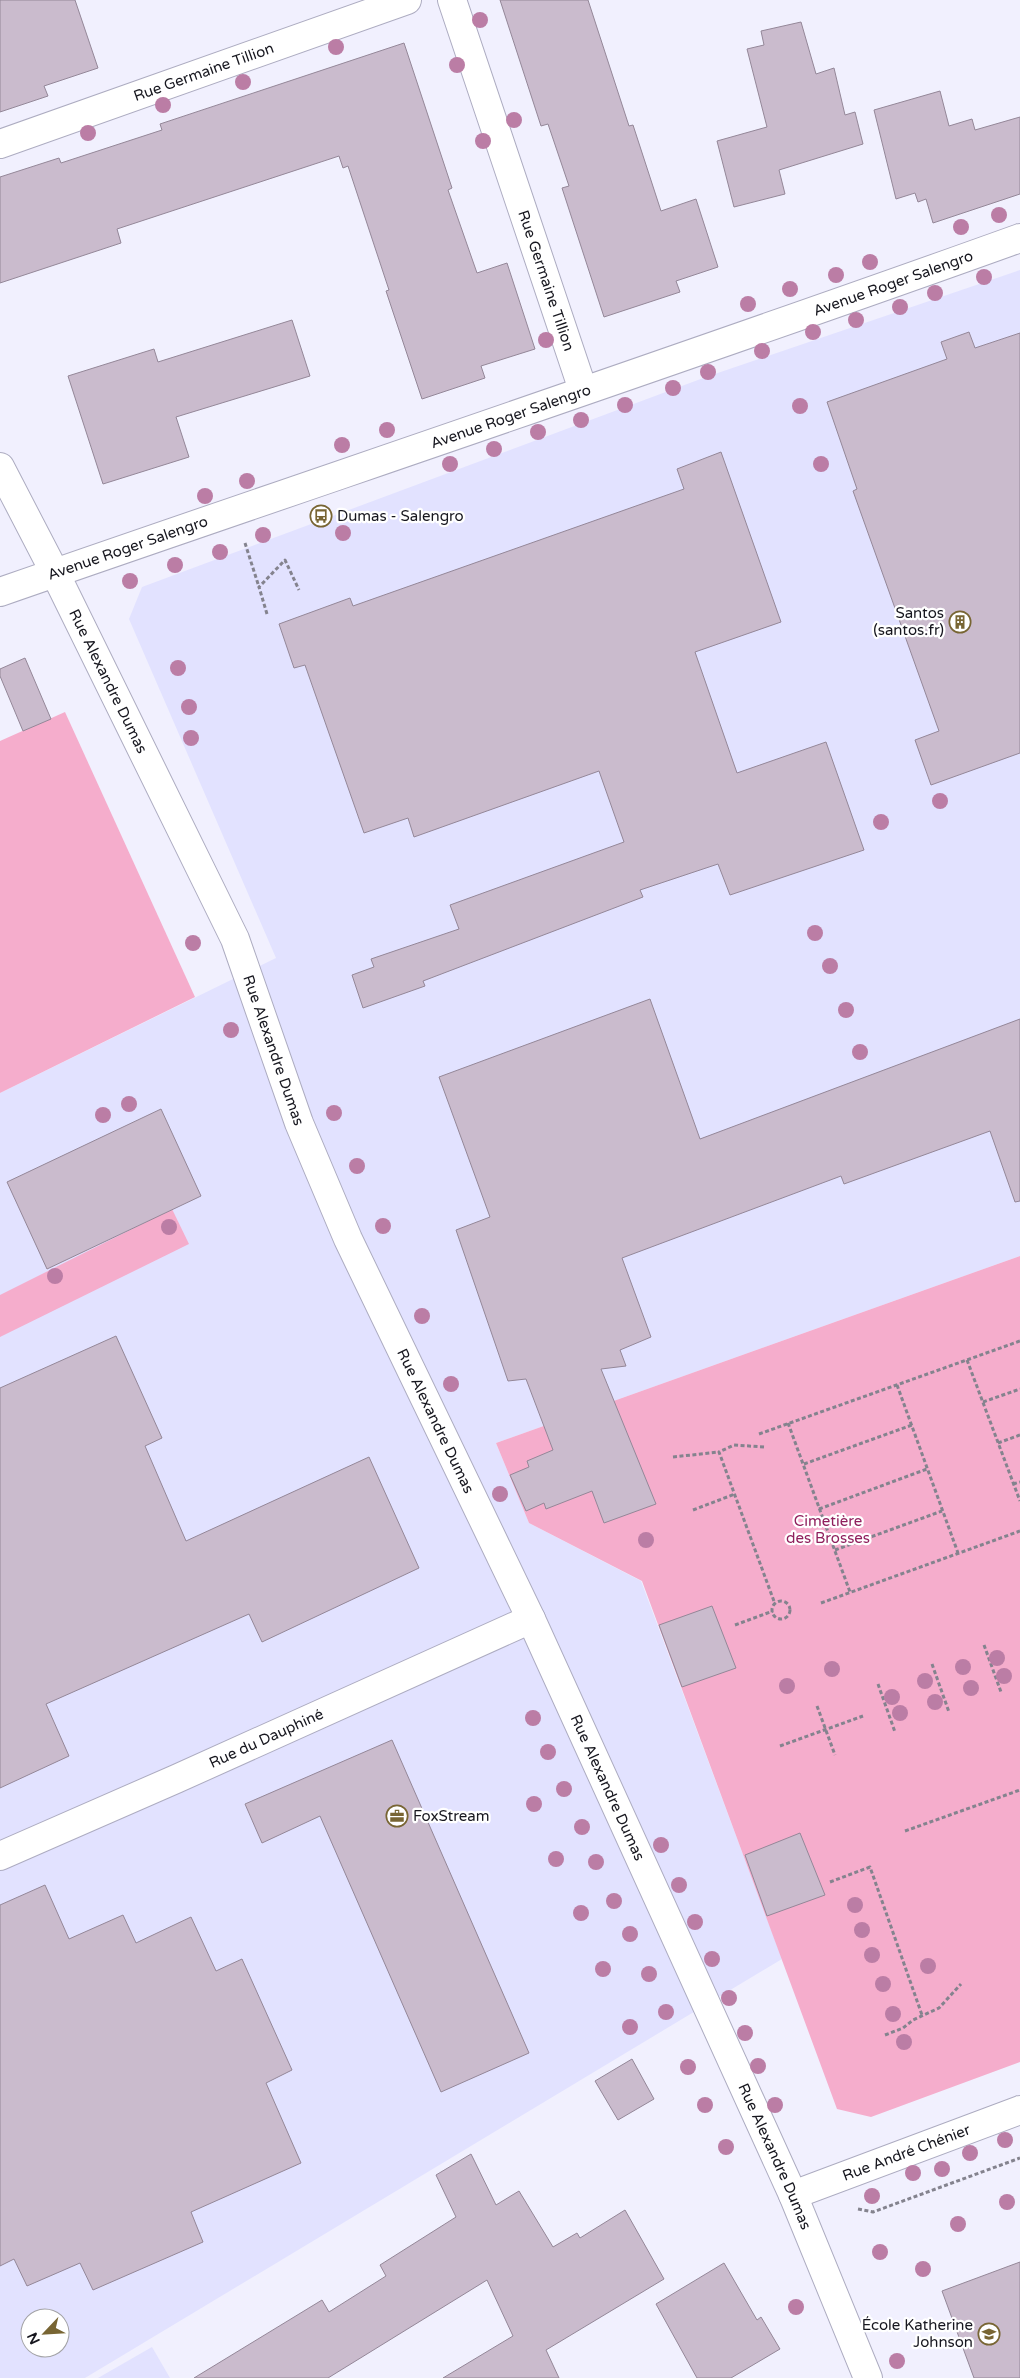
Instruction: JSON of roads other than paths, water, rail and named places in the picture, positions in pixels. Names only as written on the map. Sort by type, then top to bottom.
[{"type":"street","name":"Rue Germaine Tillion","points":[[0,144],[407,0]]},
{"type":"street","name":"Rue Germaine Tillion","points":[[452,0],[583,390]]},
{"type":"street","name":"Avenue Roger Salengro","points":[[0,592],[583,390],[739,339],[1020,238]]},
{"type":"street","name":"Rue Alexandre Dumas","points":[[0,467],[55,573],[235,939],[299,1123],[348,1239],[531,1619],[793,2194],[868,2378]]},
{"type":"street","name":"Rue du Dauphiné","points":[[0,1856],[531,1619]]},
{"type":"street","name":"Rue André Chénier","points":[[793,2194],[1020,2110]]},
{"type":"place","name":"Dumas - Salengro","points":[[321,516]]},
{"type":"place","name":"Santos (santos.fr)","points":[[960,622]]},
{"type":"place","name":"FoxStream","points":[[397,1816]]},
{"type":"place","name":"École Katherine Johnson","points":[[989,2334]]},
{"type":"park label","name":"Cimetière des Brosses","points":[[828,1530]]}]
